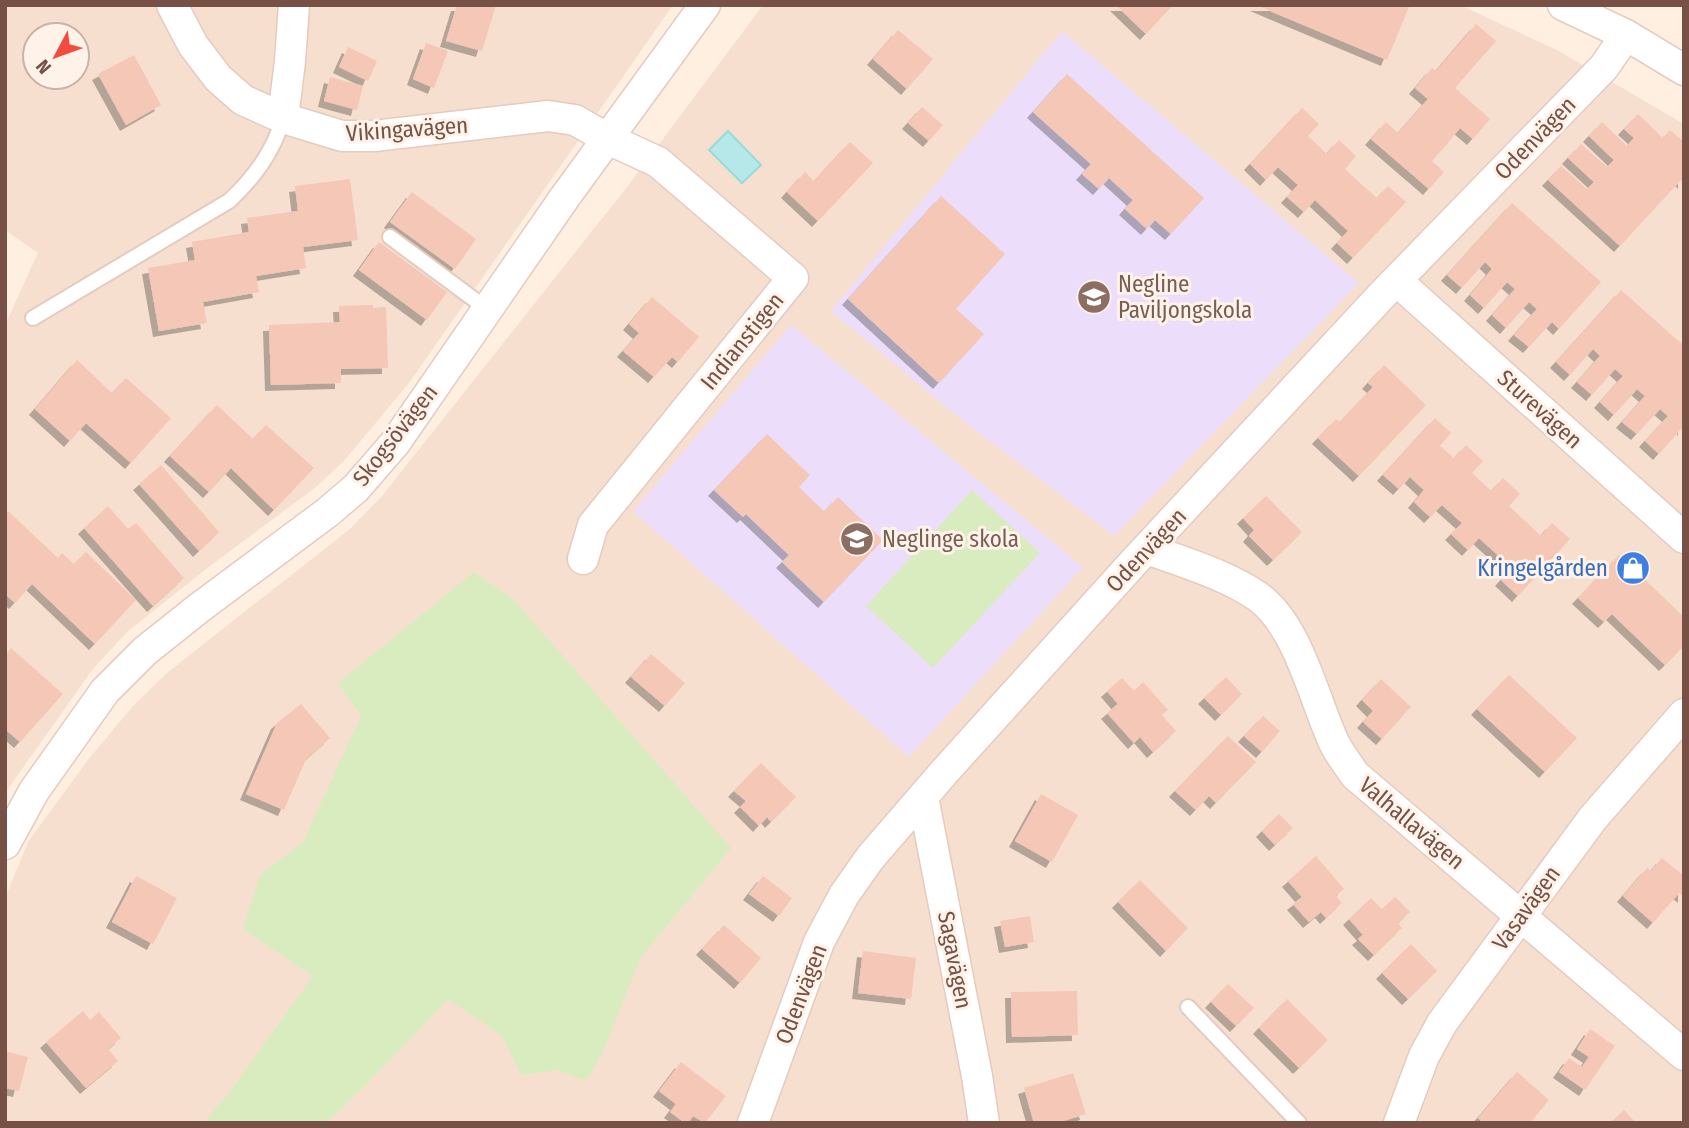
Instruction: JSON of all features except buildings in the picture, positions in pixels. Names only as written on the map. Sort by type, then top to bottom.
[{"type":"street","name":"Vikingavägen","points":[[172,5],[193,45],[218,78],[243,100],[283,118],[342,136],[363,136],[548,116],[575,120],[608,139]]},
{"type":"street","points":[[283,118],[294,5]]},
{"type":"street","name":"Skogsövägen","points":[[5,844],[34,790],[105,691],[145,651],[188,616],[286,544],[356,488],[396,443],[486,309],[705,5]]},
{"type":"street","points":[[1563,5],[1626,35],[1684,70]]},
{"type":"street","name":"Odenvägen","points":[[753,1123],[819,942],[844,895],[870,858],[1148,549],[1397,281],[1604,67],[1626,35]]},
{"type":"street","name":"Indianstigen","points":[[583,559],[593,525],[793,278],[658,162],[608,139]]},
{"type":"street","name":"Sturevägen","points":[[1397,281],[1680,528]]},
{"type":"street","name":"Valhallavägen","points":[[1148,549],[1233,582],[1259,597],[1280,619],[1299,656],[1333,742],[1355,775],[1684,1055]]},
{"type":"street","name":"Vasavägen","points":[[1399,1123],[1424,1056],[1442,1023],[1593,818],[1684,713]]},
{"type":"street","name":"Sagavägen","points":[[923,797],[984,1123]]},
{"type":"lane","points":[[33,318],[229,201],[251,180],[278,138],[283,118]]},
{"type":"lane","points":[[390,237],[486,309]]},
{"type":"lane","points":[[1188,1007],[1298,1123]]},
{"type":"shaded area","points":[[5,5],[673,5],[409,383],[343,462],[316,487],[128,631],[93,669],[5,793],[5,325],[38,253],[5,230]]},
{"type":"shaded area","points":[[763,5],[1460,5],[1557,50],[1684,124],[1684,1123],[5,1123],[5,898],[28,842],[87,761],[133,706],[168,672],[350,529],[382,496],[627,187]]},
{"type":"shaded area","name":"Negline Paviljongskola","points":[[1062,31],[1359,283],[1114,536],[957,416],[831,311]]},
{"type":"shaded area","name":"Neglinge skola","points":[[791,325],[1083,567],[909,757],[633,511]]},
{"type":"green space","points":[[972,490],[1040,553],[933,668],[866,606]]},
{"type":"green space","points":[[474,572],[513,599],[731,848],[641,957],[602,1054],[586,1081],[557,1070],[521,1075],[502,1036],[448,999],[327,1123],[203,1123],[226,1097],[313,976],[243,929],[260,875],[303,842],[361,716],[338,683]]},
{"type":"water","points":[[728,131],[761,165],[742,183],[709,150]]},
{"type":"place","name":"Negline Paviljongskola","points":[[1094,297]]},
{"type":"place","name":"Neglinge skola","points":[[857,539]]},
{"type":"place","name":"Kringelgården","points":[[1633,568]]}]
